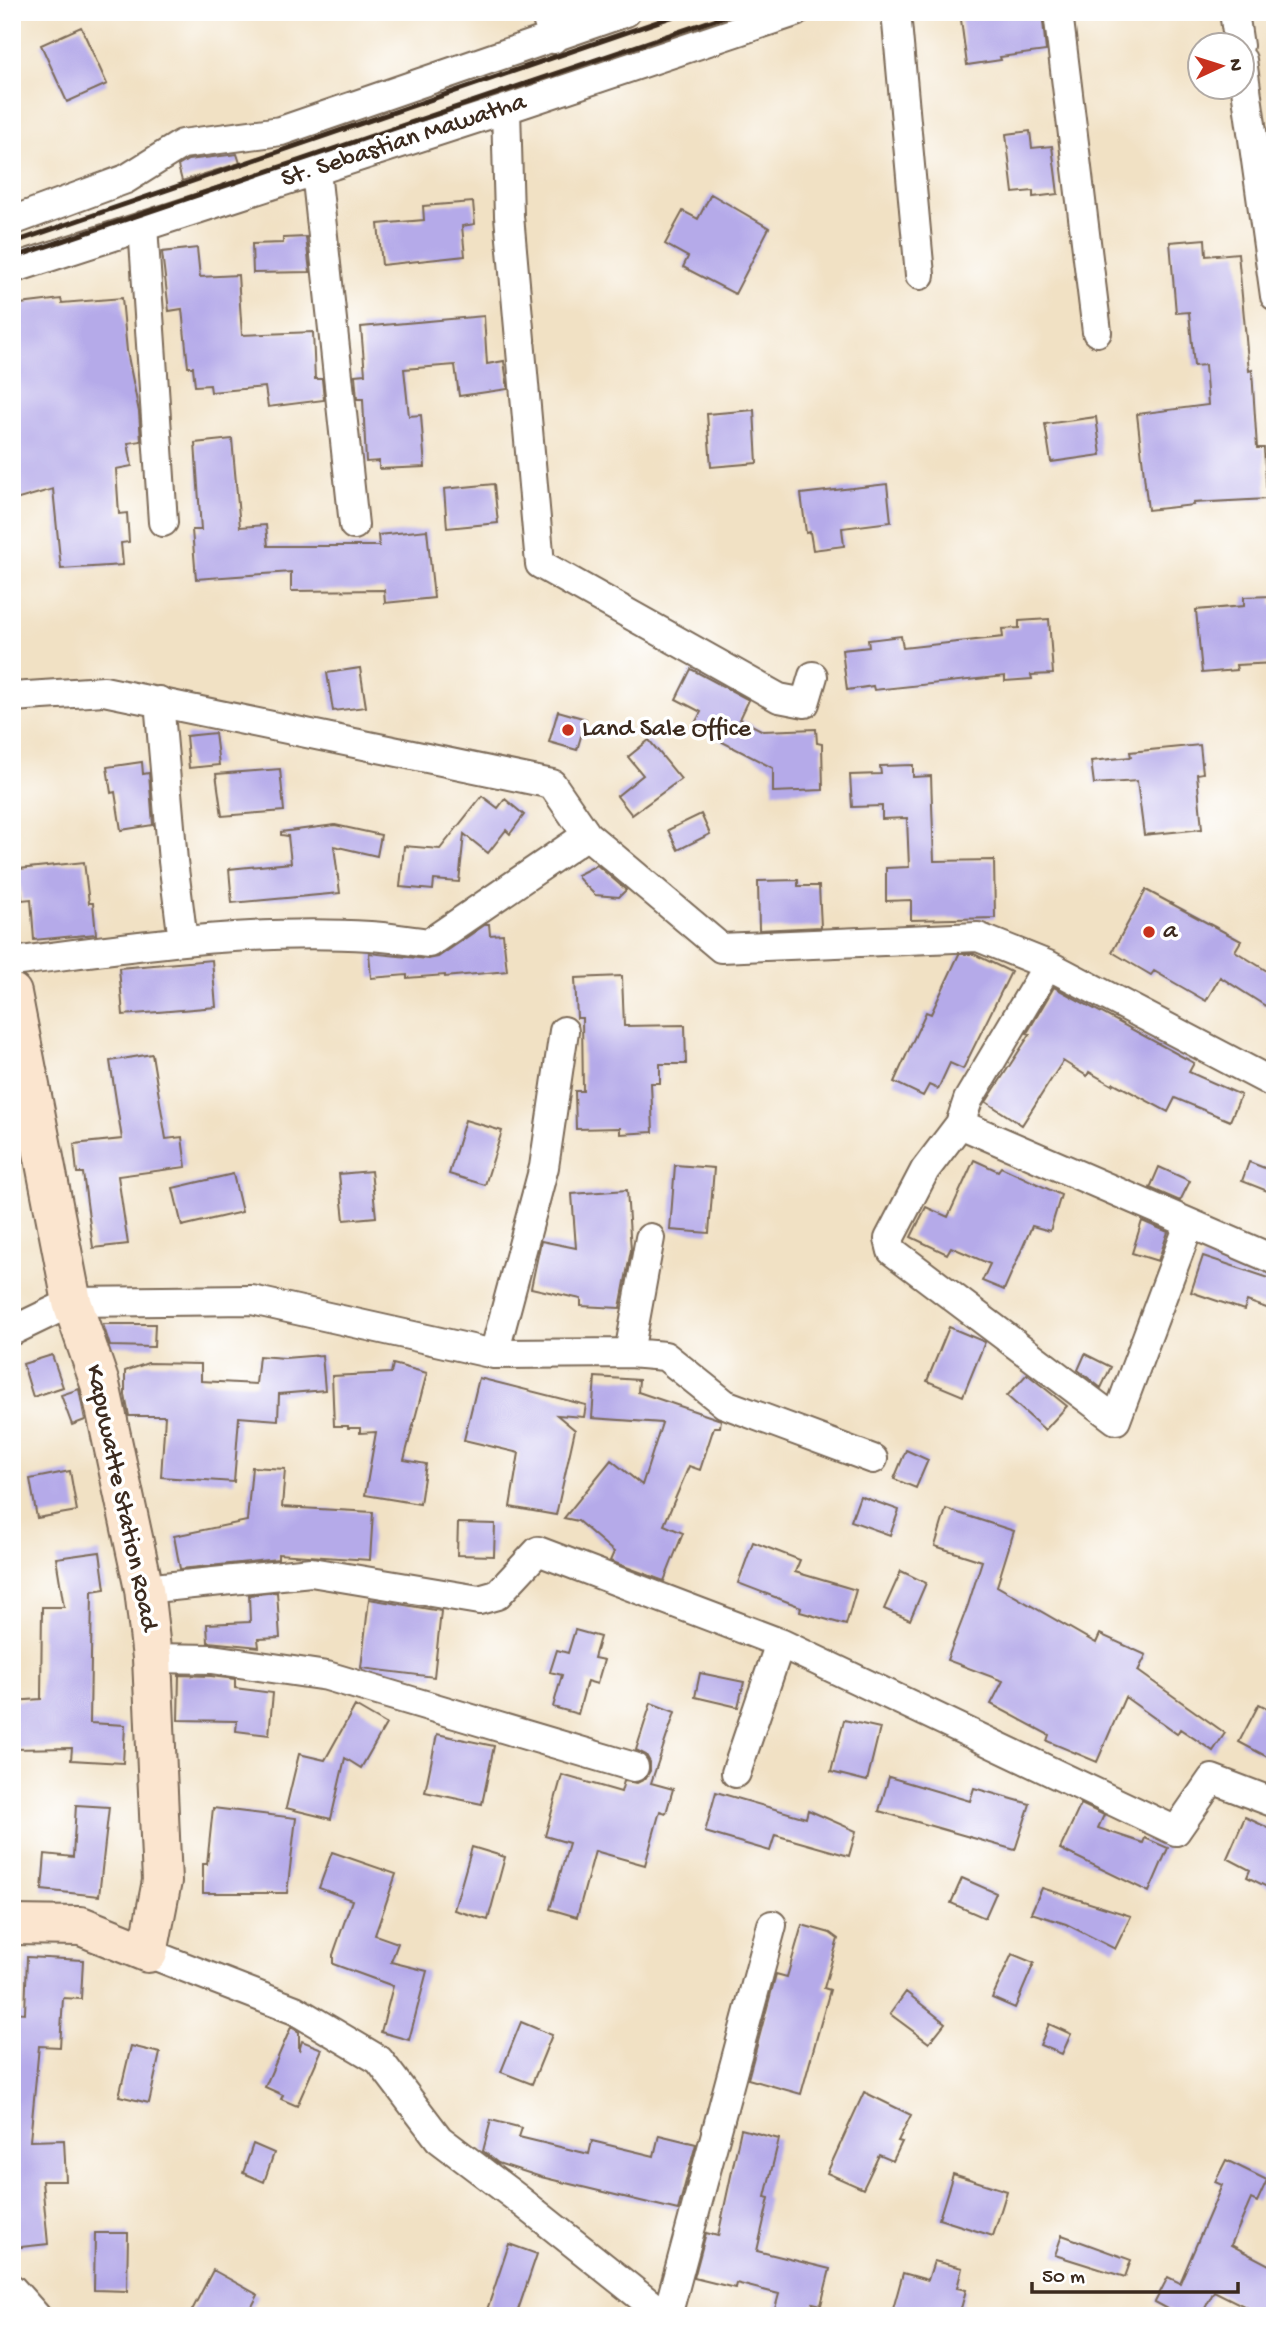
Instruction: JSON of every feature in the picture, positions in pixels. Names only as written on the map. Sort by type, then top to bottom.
[{"type":"street","points":[[545,12],[553,39]]},
{"type":"street","points":[[12,220],[126,179],[181,144],[281,131],[626,12]]},
{"type":"street","name":"St. Sebastian Mawatha","points":[[12,268],[506,109],[795,12]]},
{"type":"street","points":[[896,12],[920,275]]},
{"type":"street","points":[[1058,12],[1097,331]]},
{"type":"street","points":[[1234,12],[1237,32]]},
{"type":"street","points":[[1250,102],[1267,175],[1275,296]]},
{"type":"street","points":[[506,109],[509,216],[540,564],[779,698],[805,703],[813,676]]},
{"type":"street","points":[[316,171],[354,525]]},
{"type":"street","points":[[143,226],[163,522]]},
{"type":"street","points":[[12,697],[104,691],[552,784],[587,835],[721,948],[978,936],[1048,965],[1275,1084]]},
{"type":"street","points":[[159,701],[183,940]]},
{"type":"street","points":[[12,962],[183,940],[298,935],[358,936],[429,943],[587,835]]},
{"type":"street","points":[[1048,965],[968,1100],[960,1124],[925,1170],[889,1239],[892,1251],[1116,1420],[1189,1225]]},
{"type":"street","name":"Kapuwatte Station Road","points":[[12,993],[72,1302],[100,1384],[144,1589],[152,1658],[162,1881],[148,1953]]},
{"type":"street","points":[[494,1353],[544,1167],[564,1031]]},
{"type":"street","points":[[960,1124],[1275,1260]]},
{"type":"street","points":[[629,1353],[650,1238]]},
{"type":"street","points":[[12,1331],[72,1302],[252,1300],[494,1353],[629,1353],[665,1356],[725,1404],[873,1459]]},
{"type":"street","points":[[144,1589],[312,1572],[479,1600],[497,1595],[538,1551],[780,1643],[1176,1831],[1212,1779],[1275,1803]]},
{"type":"street","points":[[736,1773],[780,1643]]},
{"type":"street","points":[[152,1658],[212,1659],[327,1676],[634,1768]]},
{"type":"street","points":[[12,1925],[81,1926],[295,2010],[379,2060],[439,2139],[666,2316],[772,1925]]},
{"type":"street","points":[[12,2289],[36,2316]]},
{"type":"building","points":[[960,12],[1042,12],[1046,51],[1000,57],[1001,60],[967,65]]},
{"type":"building","points":[[81,27],[107,84],[67,102],[41,45]]},
{"type":"building","points":[[1030,131],[1032,148],[1052,146],[1058,194],[1033,197],[1033,191],[1013,193],[1006,134]]},
{"type":"building","points":[[237,154],[240,163],[182,181],[178,166],[188,160]]},
{"type":"building","points":[[711,194],[769,228],[735,294],[683,267],[688,257],[665,244],[683,211],[698,219]]},
{"type":"building","points":[[473,202],[475,224],[462,226],[465,256],[382,265],[378,224],[424,220],[423,206]]},
{"type":"building","points":[[306,237],[310,272],[253,273],[252,244],[283,243],[283,238]]},
{"type":"building","points":[[1205,239],[1206,256],[1238,253],[1249,371],[1252,370],[1257,448],[1264,448],[1267,499],[1193,503],[1194,505],[1148,510],[1137,414],[1208,405],[1205,365],[1194,366],[1189,312],[1176,313],[1170,242]]},
{"type":"building","points":[[197,248],[200,277],[238,275],[242,335],[313,332],[315,379],[322,379],[324,400],[268,407],[265,387],[211,392],[210,385],[195,386],[193,367],[188,367],[182,309],[169,311],[162,252]]},
{"type":"building","points":[[122,298],[141,441],[128,443],[132,466],[116,469],[119,514],[127,513],[129,542],[121,543],[123,565],[61,569],[53,489],[12,501],[12,305],[61,299],[62,303]]},
{"type":"building","points":[[484,316],[487,364],[504,361],[508,389],[459,396],[455,365],[404,369],[409,416],[421,415],[425,467],[379,469],[379,461],[366,462],[363,399],[357,399],[355,375],[365,374],[361,327]]},
{"type":"building","points":[[754,410],[757,463],[711,467],[707,414]]},
{"type":"building","points":[[1096,417],[1101,455],[1051,462],[1045,424]]},
{"type":"building","points":[[232,439],[240,527],[266,525],[268,546],[379,546],[378,535],[427,530],[434,598],[385,603],[384,590],[291,591],[291,572],[196,579],[192,530],[201,530],[195,443]]},
{"type":"building","points":[[494,484],[498,523],[447,528],[444,489]]},
{"type":"building","points":[[887,484],[891,522],[842,528],[844,546],[813,550],[810,532],[806,533],[801,494]]},
{"type":"building","points":[[1272,596],[1272,605],[1275,605],[1275,663],[1236,665],[1237,670],[1202,673],[1196,610],[1244,606],[1244,597]]},
{"type":"building","points":[[1049,619],[1053,674],[1031,675],[1032,679],[1005,681],[1005,676],[874,690],[873,686],[847,690],[842,650],[869,647],[868,640],[901,636],[903,648],[1003,637],[1002,629],[1019,628],[1019,621]]},
{"type":"building","points":[[360,668],[366,707],[333,711],[327,673]]},
{"type":"building","points":[[691,669],[749,700],[740,719],[763,731],[816,729],[817,743],[822,744],[823,790],[773,792],[773,768],[693,727],[701,712],[676,699]]},
{"type":"building","name":"Land Sale Office","points":[[558,711],[586,719],[577,750],[549,742]]},
{"type":"building","points":[[215,733],[219,765],[189,768],[186,736]]},
{"type":"building","points":[[649,740],[681,779],[632,815],[617,796],[643,775],[628,757]]},
{"type":"building","points":[[1200,745],[1203,773],[1197,774],[1202,829],[1144,835],[1137,781],[1094,784],[1091,761],[1131,757],[1130,752]]},
{"type":"building","points":[[142,762],[143,774],[149,773],[153,825],[121,830],[115,792],[111,793],[107,767]]},
{"type":"building","points":[[913,765],[913,777],[931,776],[934,861],[994,860],[995,918],[911,920],[911,900],[886,901],[886,868],[909,867],[907,818],[882,819],[882,806],[852,807],[850,775],[881,774],[880,766]]},
{"type":"building","points":[[280,769],[284,811],[222,816],[216,774]]},
{"type":"building","points":[[482,796],[498,808],[505,799],[524,815],[510,834],[506,830],[488,853],[464,834],[459,882],[434,880],[433,890],[400,887],[404,846],[440,849]]},
{"type":"building","points":[[701,814],[710,834],[678,850],[668,830]]},
{"type":"building","points":[[335,825],[381,835],[377,856],[334,846],[340,893],[232,903],[229,869],[291,863],[288,836],[281,835],[281,832]]},
{"type":"building","points":[[84,862],[89,903],[93,903],[96,934],[34,940],[31,899],[22,900],[19,869]]},
{"type":"building","points":[[597,865],[626,890],[619,897],[595,895],[580,880],[577,875]]},
{"type":"building","points":[[798,880],[798,886],[819,886],[821,927],[759,930],[758,881]]},
{"type":"building","points":[[1146,890],[1241,941],[1235,951],[1275,976],[1275,1012],[1220,977],[1206,1001],[1154,971],[1151,975],[1112,952]]},
{"type":"building","points":[[489,924],[490,935],[503,934],[507,971],[445,977],[407,978],[407,975],[371,978],[369,953],[428,959],[438,957]]},
{"type":"building","points":[[959,954],[974,954],[1011,972],[963,1069],[950,1063],[938,1089],[929,1085],[923,1096],[894,1082],[926,1012],[931,1014]]},
{"type":"building","points":[[212,960],[216,1007],[123,1015],[119,968]]},
{"type":"building","points":[[622,976],[624,1026],[685,1025],[686,1064],[660,1064],[660,1083],[651,1083],[653,1132],[620,1134],[620,1128],[576,1129],[575,1091],[583,1091],[582,1018],[577,1018],[575,978]]},
{"type":"building","points":[[1054,987],[1194,1063],[1189,1072],[1241,1095],[1230,1121],[1175,1098],[1168,1112],[1114,1083],[1112,1085],[1089,1072],[1087,1076],[1063,1061],[1022,1125],[986,1102],[1030,1034],[1027,1033]]},
{"type":"building","points":[[152,1054],[166,1139],[182,1137],[186,1167],[118,1176],[128,1244],[93,1248],[83,1173],[77,1173],[74,1144],[122,1139],[110,1061]]},
{"type":"building","points":[[465,1120],[502,1131],[485,1185],[449,1174]]},
{"type":"building","points":[[974,1160],[998,1171],[1001,1167],[1061,1195],[1050,1231],[1032,1226],[1004,1290],[982,1281],[990,1264],[951,1247],[947,1254],[911,1237],[926,1207],[948,1217]]},
{"type":"building","points":[[1249,1162],[1275,1172],[1275,1194],[1242,1181]]},
{"type":"building","points":[[675,1165],[714,1168],[709,1233],[670,1230]]},
{"type":"building","points":[[1159,1167],[1190,1181],[1180,1201],[1150,1188]]},
{"type":"building","points":[[371,1171],[376,1217],[344,1220],[339,1174]]},
{"type":"building","points":[[233,1174],[242,1212],[182,1226],[173,1188]]},
{"type":"building","points":[[627,1190],[631,1250],[620,1308],[581,1306],[581,1299],[531,1288],[541,1241],[576,1248],[572,1194]]},
{"type":"building","points":[[1142,1221],[1168,1232],[1158,1261],[1132,1253]]},
{"type":"building","points":[[1203,1256],[1275,1280],[1275,1311],[1247,1301],[1244,1310],[1191,1292]]},
{"type":"building","points":[[103,1324],[155,1324],[154,1347],[110,1346]]},
{"type":"building","points":[[949,1327],[985,1342],[963,1396],[927,1381]]},
{"type":"building","points":[[1085,1354],[1111,1367],[1101,1388],[1078,1370]]},
{"type":"building","points":[[52,1355],[63,1387],[33,1397],[23,1364]]},
{"type":"building","points":[[322,1355],[325,1390],[279,1394],[278,1420],[239,1417],[234,1482],[161,1477],[165,1416],[129,1416],[125,1395],[125,1371],[148,1363],[201,1364],[201,1381],[256,1384],[259,1356],[285,1358]]},
{"type":"building","points":[[393,1364],[427,1373],[404,1460],[426,1464],[420,1504],[365,1495],[376,1432],[360,1433],[360,1428],[334,1426],[332,1376],[391,1373]]},
{"type":"building","points":[[1027,1374],[1067,1406],[1045,1430],[1007,1396]]},
{"type":"building","points":[[595,1377],[639,1380],[638,1392],[721,1420],[720,1427],[714,1427],[700,1470],[689,1466],[664,1525],[683,1533],[664,1581],[610,1561],[614,1552],[578,1521],[564,1518],[611,1460],[642,1485],[662,1423],[592,1418]]},
{"type":"building","points":[[479,1378],[586,1405],[584,1417],[557,1415],[575,1430],[556,1515],[510,1507],[519,1453],[464,1440]]},
{"type":"building","points":[[79,1389],[85,1420],[72,1425],[61,1395]]},
{"type":"building","points":[[906,1450],[928,1460],[916,1488],[894,1479]]},
{"type":"building","points":[[252,1467],[285,1469],[282,1507],[373,1512],[370,1560],[278,1554],[278,1559],[180,1569],[174,1536],[247,1521]]},
{"type":"building","points":[[70,1471],[77,1511],[37,1518],[30,1479]]},
{"type":"building","points":[[860,1496],[899,1510],[890,1535],[851,1521]]},
{"type":"building","points":[[946,1509],[1014,1531],[997,1586],[1096,1643],[1100,1634],[1146,1655],[1138,1671],[1225,1733],[1213,1751],[1180,1729],[1177,1734],[1125,1697],[1097,1762],[1047,1741],[1049,1735],[991,1704],[1003,1681],[947,1660],[982,1561],[935,1546]]},
{"type":"building","points":[[458,1523],[495,1524],[494,1556],[457,1555]]},
{"type":"building","points":[[753,1542],[800,1560],[795,1572],[856,1590],[846,1625],[800,1612],[801,1607],[738,1583]]},
{"type":"building","points":[[100,1552],[105,1589],[92,1591],[90,1723],[125,1725],[123,1763],[71,1760],[72,1748],[12,1749],[12,1701],[41,1699],[42,1607],[64,1607],[56,1558]]},
{"type":"building","points":[[901,1571],[926,1583],[910,1620],[884,1609]]},
{"type":"building","points":[[277,1592],[280,1638],[258,1639],[259,1647],[208,1642],[207,1624],[250,1622],[249,1595]]},
{"type":"building","points":[[369,1599],[441,1611],[434,1677],[361,1668]]},
{"type":"building","points":[[575,1630],[600,1637],[594,1658],[604,1660],[597,1684],[587,1681],[578,1714],[553,1707],[562,1675],[550,1672],[557,1650],[568,1653]]},
{"type":"building","points":[[700,1673],[744,1682],[738,1707],[695,1697]]},
{"type":"building","points":[[179,1675],[235,1679],[235,1688],[273,1693],[269,1735],[236,1731],[237,1721],[178,1720]]},
{"type":"building","points":[[651,1703],[675,1712],[651,1783],[673,1789],[666,1813],[660,1811],[645,1865],[595,1851],[577,1917],[550,1909],[569,1843],[545,1836],[562,1775],[621,1792],[624,1781],[637,1783],[645,1779],[650,1771],[650,1762],[646,1755],[636,1750]]},
{"type":"building","points":[[1259,1704],[1275,1712],[1275,1761],[1239,1742]]},
{"type":"building","points":[[355,1706],[386,1724],[361,1768],[345,1758],[331,1819],[286,1808],[299,1754],[325,1760]]},
{"type":"building","points":[[844,1720],[880,1728],[867,1781],[831,1772]]},
{"type":"building","points":[[437,1734],[494,1746],[482,1804],[425,1792]]},
{"type":"building","points":[[889,1777],[970,1801],[974,1788],[1030,1804],[1015,1850],[879,1811]]},
{"type":"building","points":[[716,1792],[806,1818],[808,1810],[856,1831],[849,1856],[775,1835],[770,1851],[705,1832]]},
{"type":"building","points":[[1081,1804],[1104,1815],[1098,1828],[1143,1843],[1145,1838],[1168,1848],[1149,1892],[1060,1849]]},
{"type":"building","points":[[76,1805],[109,1807],[99,1896],[42,1890],[45,1854],[73,1857]]},
{"type":"building","points":[[213,1808],[296,1818],[287,1893],[203,1893],[203,1864],[207,1864]]},
{"type":"building","points":[[1245,1817],[1275,1831],[1275,1876],[1269,1888],[1247,1877],[1250,1870],[1227,1858]]},
{"type":"building","points":[[472,1847],[505,1857],[488,1920],[454,1910]]},
{"type":"building","points":[[332,1852],[396,1874],[375,1935],[398,1943],[391,1962],[427,1971],[409,2040],[381,2032],[393,1986],[333,1964],[333,1955],[352,1900],[319,1888]]},
{"type":"building","points":[[962,1878],[996,1893],[985,1918],[951,1903]]},
{"type":"building","points":[[1042,1888],[1131,1916],[1115,1949],[1066,1924],[1031,1913]]},
{"type":"building","points":[[802,1925],[830,1933],[838,1939],[824,1988],[830,1990],[801,2094],[748,2079],[776,1974],[787,1977]]},
{"type":"building","points":[[1012,1954],[1034,1963],[1015,2008],[992,1998]]},
{"type":"building","points":[[27,1957],[83,1960],[81,1999],[63,1998],[60,2047],[39,2046],[30,2141],[64,2140],[66,2181],[42,2181],[48,2244],[12,2248],[12,2012],[25,2013]]},
{"type":"building","points":[[906,1992],[945,2023],[929,2043],[890,2014]]},
{"type":"building","points":[[521,2022],[552,2035],[532,2084],[501,2072]]},
{"type":"building","points":[[1049,2024],[1071,2034],[1062,2054],[1040,2045]]},
{"type":"building","points":[[291,2027],[299,2032],[299,2051],[302,2041],[322,2049],[297,2106],[281,2099],[283,2095],[265,2087]]},
{"type":"building","points":[[131,2046],[160,2053],[149,2103],[119,2096]]},
{"type":"building","points":[[864,2092],[911,2115],[898,2141],[902,2142],[893,2161],[879,2155],[863,2189],[827,2173]]},
{"type":"building","points":[[491,2120],[522,2128],[519,2137],[589,2154],[592,2141],[654,2156],[659,2135],[696,2144],[678,2210],[541,2177],[498,2163],[483,2151]]},
{"type":"building","points":[[741,2129],[779,2139],[765,2197],[769,2198],[757,2251],[830,2269],[821,2305],[813,2303],[810,2316],[773,2316],[779,2294],[736,2283],[735,2288],[694,2278],[706,2233],[718,2236]]},
{"type":"building","points":[[253,2144],[274,2153],[264,2182],[243,2173]]},
{"type":"building","points":[[1226,2160],[1267,2180],[1257,2202],[1251,2199],[1231,2245],[1275,2268],[1275,2307],[1270,2316],[1264,2316],[1214,2291],[1201,2316],[1181,2316],[1155,2302],[1168,2277],[1180,2283],[1222,2185],[1215,2182]]},
{"type":"building","points":[[953,2174],[1007,2191],[993,2236],[939,2219]]},
{"type":"building","points":[[95,2233],[128,2233],[127,2291],[94,2290]]},
{"type":"building","points":[[1062,2235],[1131,2260],[1125,2277],[1055,2255]]},
{"type":"building","points":[[509,2244],[537,2254],[516,2316],[503,2316],[487,2310]]},
{"type":"building","points":[[934,2261],[962,2268],[957,2288],[966,2290],[959,2316],[920,2316],[893,2309],[903,2273],[928,2280]]},
{"type":"building","points":[[213,2270],[258,2295],[247,2316],[189,2316]]},
{"type":"railway","points":[[12,243],[686,12]]},
{"type":"railway","points":[[12,258],[737,12]]},
{"type":"place","name":"Land Sale Office","points":[[568,730]]},
{"type":"place","name":"a","points":[[1149,932]]}]
